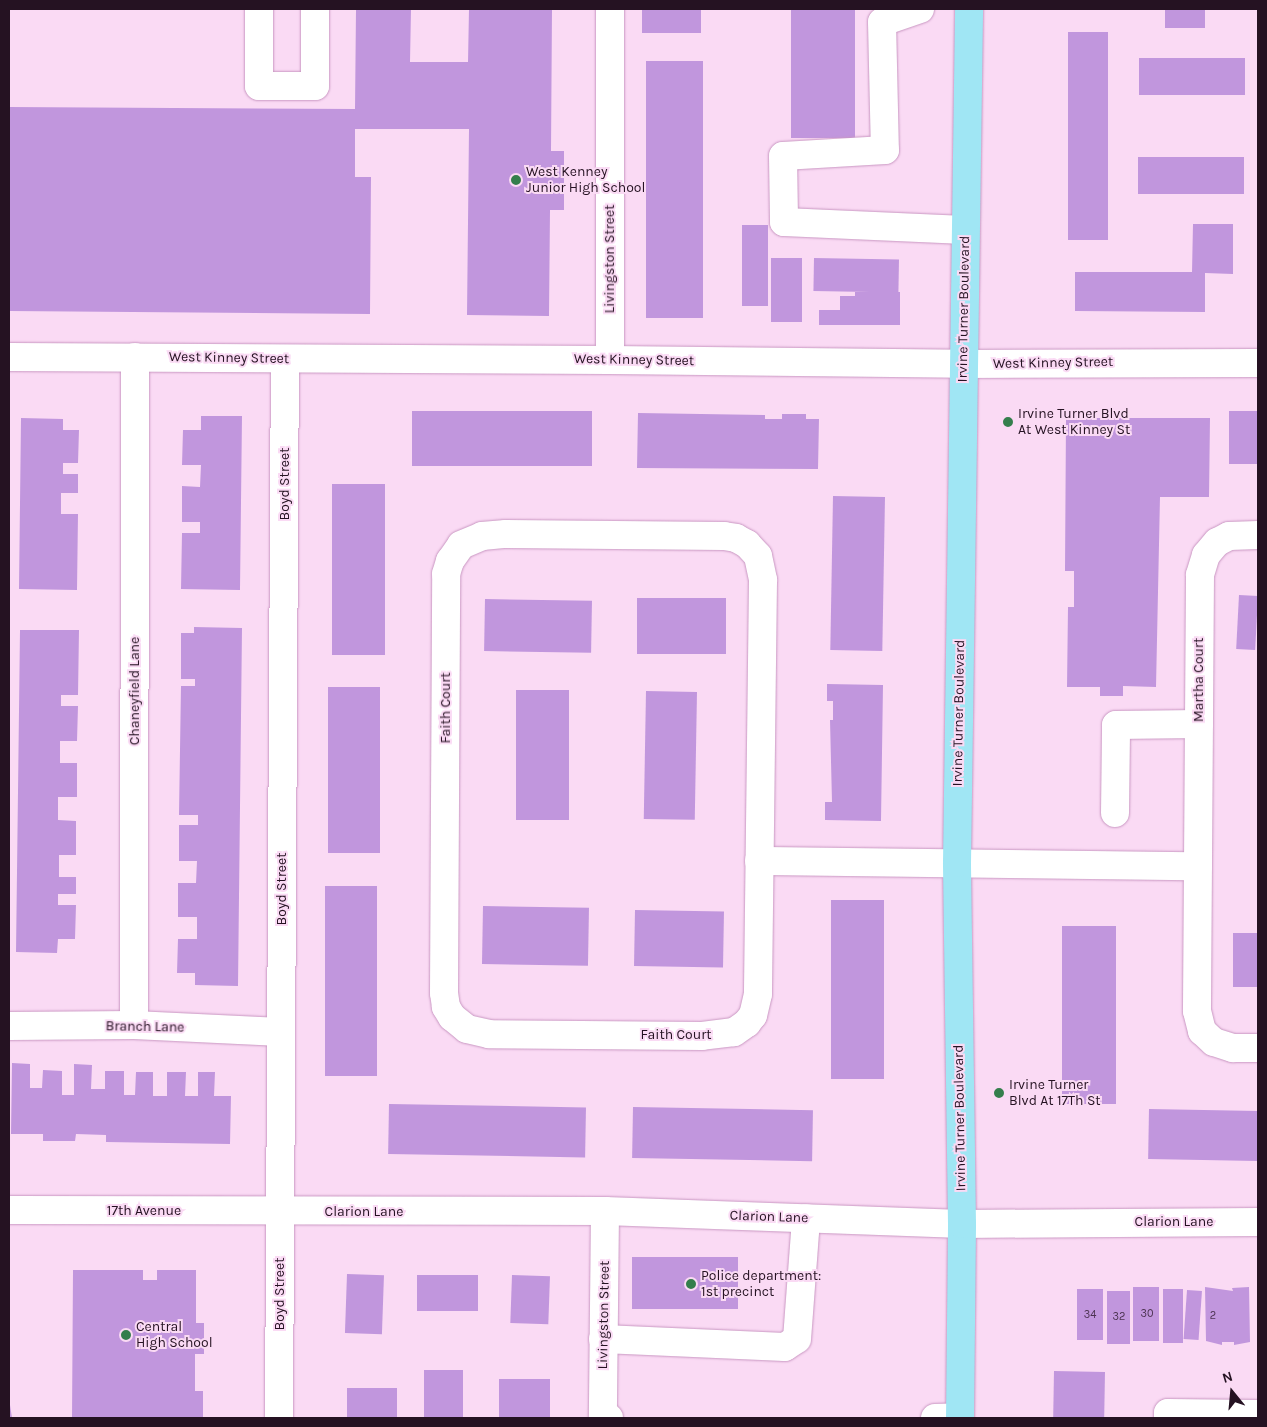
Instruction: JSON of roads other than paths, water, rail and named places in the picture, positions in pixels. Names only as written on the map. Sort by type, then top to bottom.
[{"type":"main road","name":"Irvine Turner Boulevard","points":[[952,1418],[962,1224],[957,863],[969,9]]},
{"type":"street","points":[[260,9],[259,86],[315,86],[315,9]]},
{"type":"street","name":"Livingston Street","points":[[610,9],[610,360]]},
{"type":"street","points":[[920,9],[882,22],[885,150],[783,156],[784,222],[965,230]]},
{"type":"street","name":"West Kinney Street","points":[[9,357],[963,364],[1258,363]]},
{"type":"street","name":"Chaneyfield Lane","points":[[134,1025],[135,357]]},
{"type":"street","name":"Boyd Street","points":[[279,1418],[286,359]]},
{"type":"street","name":"Faith Court","points":[[506,534],[724,536],[736,538],[754,550],[762,568],[763,580],[760,861],[756,1007],[748,1023],[734,1032],[702,1036],[489,1034],[467,1029],[452,1017],[446,1007],[444,993],[446,574],[450,561],[461,545],[482,536],[506,534]]},
{"type":"street","name":"Martha Court","points":[[1258,535],[1229,536],[1218,542],[1210,549],[1202,564],[1200,574],[1197,1011],[1199,1024],[1206,1037],[1222,1046],[1258,1048]]},
{"type":"street","points":[[1116,813],[1116,725],[1199,724]]},
{"type":"street","points":[[760,861],[1198,866]]},
{"type":"street","name":"Branch Lane","points":[[9,1026],[134,1025],[281,1032]]},
{"type":"street","name":"17th Avenue","points":[[9,1210],[280,1212]]},
{"type":"street","name":"Livingston Street","points":[[603,1418],[605,1211]]},
{"type":"street","name":"Clarion Lane","points":[[280,1212],[605,1211],[962,1224],[1258,1222]]},
{"type":"street","points":[[603,1339],[785,1347],[797,1339],[806,1218]]},
{"type":"street","points":[[1168,1418],[1168,1414],[1258,1414]]},
{"type":"street","points":[[603,1418],[609,1418]]},
{"type":"place","name":"West Kenney Junior High School","points":[[516,180]]},
{"type":"place","name":"Irvine Turner Blvd At West Kinney St","points":[[1008,422]]},
{"type":"place","name":"Irvine Turner Blvd At 17Th St","points":[[999,1093]]},
{"type":"place","name":"Police department: 1st precinct","points":[[691,1284]]},
{"type":"place","name":"Central High School","points":[[126,1335]]}]
